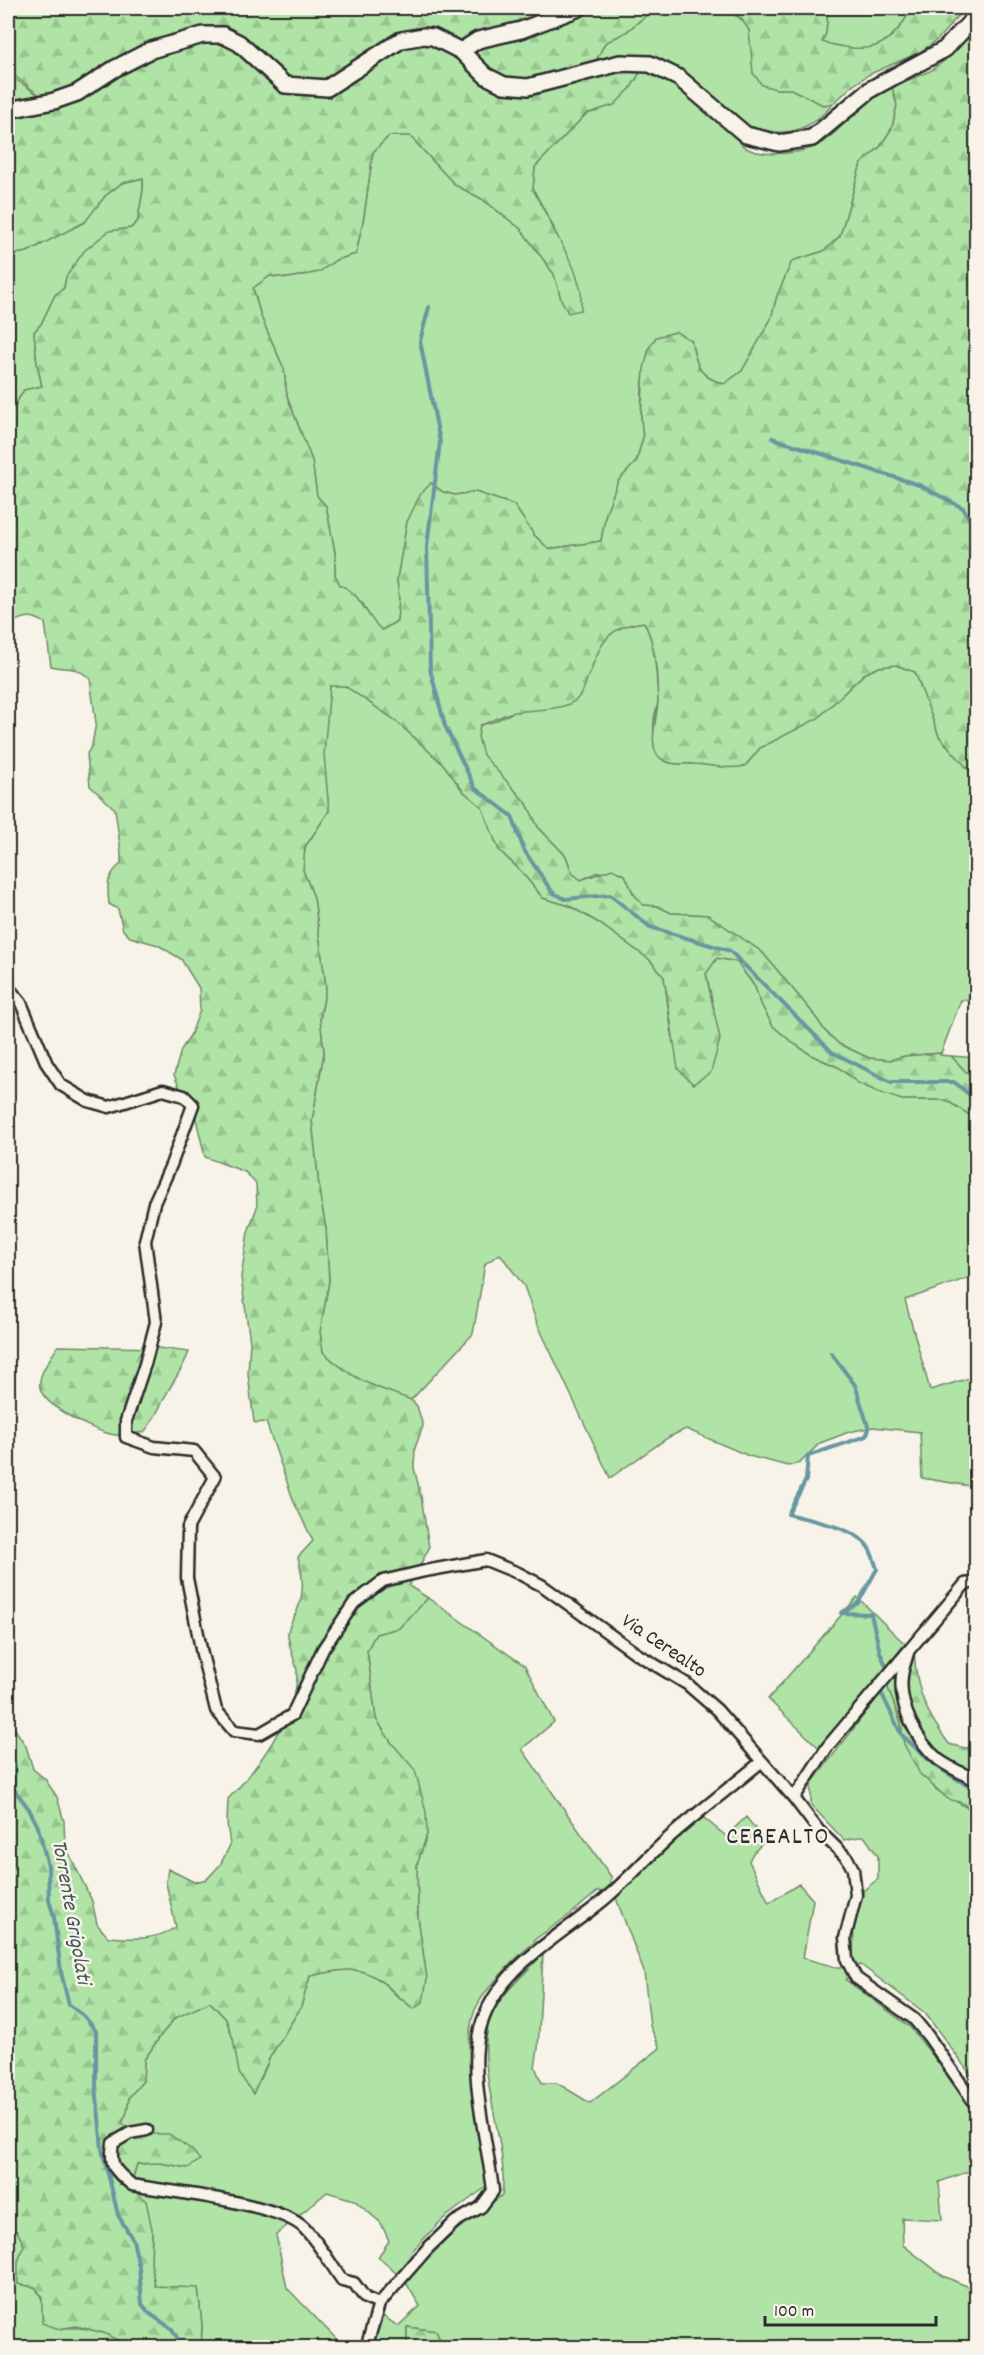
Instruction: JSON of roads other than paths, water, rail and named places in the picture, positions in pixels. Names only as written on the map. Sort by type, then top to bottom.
[{"type":"street","points":[[461,51],[478,40],[521,30],[579,8]]},
{"type":"street","points":[[8,110],[54,101],[77,93],[114,69],[151,50],[203,35],[223,35],[238,43],[285,85],[327,88],[401,40],[413,36],[433,37],[461,51],[486,76],[504,84],[528,87],[620,63],[650,64],[679,78],[746,135],[779,143],[812,138],[871,89],[945,49],[976,16]]},
{"type":"street","name":"Via Cerealto","points":[[8,987],[21,1003],[47,1064],[61,1085],[88,1101],[109,1107],[163,1090],[184,1096],[193,1105],[154,1203],[146,1241],[156,1322],[126,1421],[126,1437],[154,1447],[194,1451],[215,1477],[188,1527],[187,1578],[216,1710],[234,1731],[259,1734],[292,1715],[323,1649],[354,1603],[383,1581],[425,1570],[486,1560],[543,1586],[637,1654],[687,1684],[717,1710],[794,1798],[819,1832],[847,1858],[853,1869],[856,1895],[845,1938],[846,1960],[856,1978],[914,2019],[976,2105]]},
{"type":"street","points":[[794,1798],[828,1746],[908,1650],[965,1584],[976,1582]]},
{"type":"street","points":[[908,1650],[902,1677],[903,1696],[912,1723],[923,1742],[940,1760],[976,1781]]},
{"type":"street","points":[[366,2348],[378,2304],[427,2249],[455,2222],[481,2206],[493,2191],[476,2062],[486,2008],[501,1984],[546,1943],[601,1902],[673,1834],[761,1762]]},
{"type":"street","points":[[147,2130],[130,2133],[113,2143],[110,2160],[117,2173],[132,2185],[262,2209],[292,2218],[304,2228],[342,2280],[354,2283],[365,2298],[378,2304]]},
{"type":"waterway","points":[[429,307],[420,341],[440,442],[427,546],[430,669],[445,726],[475,788],[512,816],[524,850],[552,892],[565,899],[610,895],[650,927],[730,951],[832,1052],[891,1082],[954,1082],[976,1100]]},
{"type":"waterway","points":[[772,438],[919,485],[963,508],[976,529]]},
{"type":"waterway","points":[[831,1353],[855,1385],[869,1429],[866,1436],[808,1456],[806,1480],[788,1514],[850,1533],[859,1537],[869,1549],[877,1569],[858,1603],[841,1613],[871,1614],[880,1652],[886,1666]]},
{"type":"waterway","points":[[881,1692],[901,1734],[933,1764],[976,1791]]},
{"type":"waterway","name":"Torrente Grigolati","points":[[8,1745],[15,1766],[13,1788],[29,1809],[38,1827],[48,1866],[49,1900],[69,2005],[84,2016],[96,2031],[96,2086],[102,2149],[118,2215],[133,2240],[139,2267],[142,2304],[149,2313],[172,2329],[183,2348]]},
{"type":"district","name":"CEREALTO","points":[[778,1838]]}]
